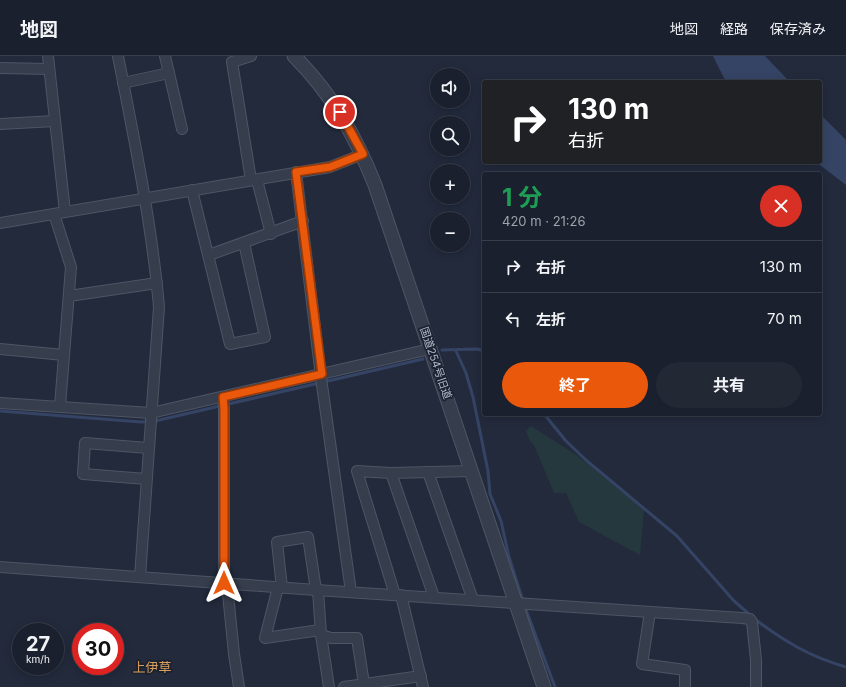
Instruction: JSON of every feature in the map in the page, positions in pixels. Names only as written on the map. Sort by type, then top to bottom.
[{"type":"street","points":[[48,56],[65,212]]},
{"type":"street","points":[[118,56],[144,199],[159,307],[140,577]]},
{"type":"street","points":[[165,56],[182,129]]},
{"type":"street","points":[[251,56],[232,62],[254,180],[271,234]]},
{"type":"street","name":"国道254号旧道","points":[[294,56],[328,94],[352,132],[363,154],[391,229],[472,471],[521,604],[544,687]]},
{"type":"street","points":[[0,68],[50,69]]},
{"type":"street","points":[[123,83],[169,73]]},
{"type":"street","points":[[0,124],[55,121]]},
{"type":"street","points":[[0,223],[330,167],[363,154]]},
{"type":"street","points":[[296,172],[322,380],[351,592]]},
{"type":"street","points":[[192,190],[230,344],[265,337],[244,243]]},
{"type":"street","points":[[54,214],[71,267],[60,406]]},
{"type":"street","points":[[209,255],[271,234],[303,221]]},
{"type":"street","points":[[68,296],[157,284]]},
{"type":"street","points":[[0,403],[60,406],[151,418],[322,380],[430,348]]},
{"type":"street","points":[[0,349],[64,355]]},
{"type":"street","points":[[223,403],[226,583],[234,654],[240,687]]},
{"type":"street","points":[[146,479],[83,474],[85,443],[148,448]]},
{"type":"street","points":[[423,687],[398,595],[356,471],[391,473],[472,471]]},
{"type":"street","points":[[428,472],[473,600]]},
{"type":"street","points":[[391,473],[434,598]]},
{"type":"street","points":[[329,687],[321,633],[317,590],[308,538],[277,542],[280,587],[265,638],[321,633],[331,638],[357,638],[364,684]]},
{"type":"street","points":[[0,567],[750,619],[752,622],[756,660],[756,687]]},
{"type":"street","points":[[650,612],[642,664],[685,670],[685,687]]},
{"type":"street","points":[[344,687],[421,676]]},
{"type":"green space","points":[[531,426],[578,456],[644,510],[640,555],[579,522],[566,493],[554,493],[534,445],[530,441],[526,431]]},
{"type":"water","points":[[713,56],[765,56],[788,80],[725,80]]},
{"type":"water","points":[[822,116],[846,140],[846,185],[819,164],[822,164]]},
{"type":"waterway","points":[[442,350],[477,349],[482,350]]},
{"type":"waterway","points":[[456,351],[466,373],[473,397],[488,471],[490,494],[501,521],[509,557],[523,601]]},
{"type":"waterway","points":[[0,411],[141,422],[155,421],[423,359]]},
{"type":"waterway","points":[[546,416],[566,441],[587,461],[677,536],[734,601],[748,613]]},
{"type":"waterway","points":[[525,607],[555,687]]},
{"type":"waterway","points":[[756,620],[777,635],[810,654],[846,667]]},
{"type":"district","name":"上伊草","points":[[152,667]]},
{"type":"route","points":[[224,583],[223,397],[322,374],[296,172],[330,167],[344,163],[363,154],[340,112]]}]
